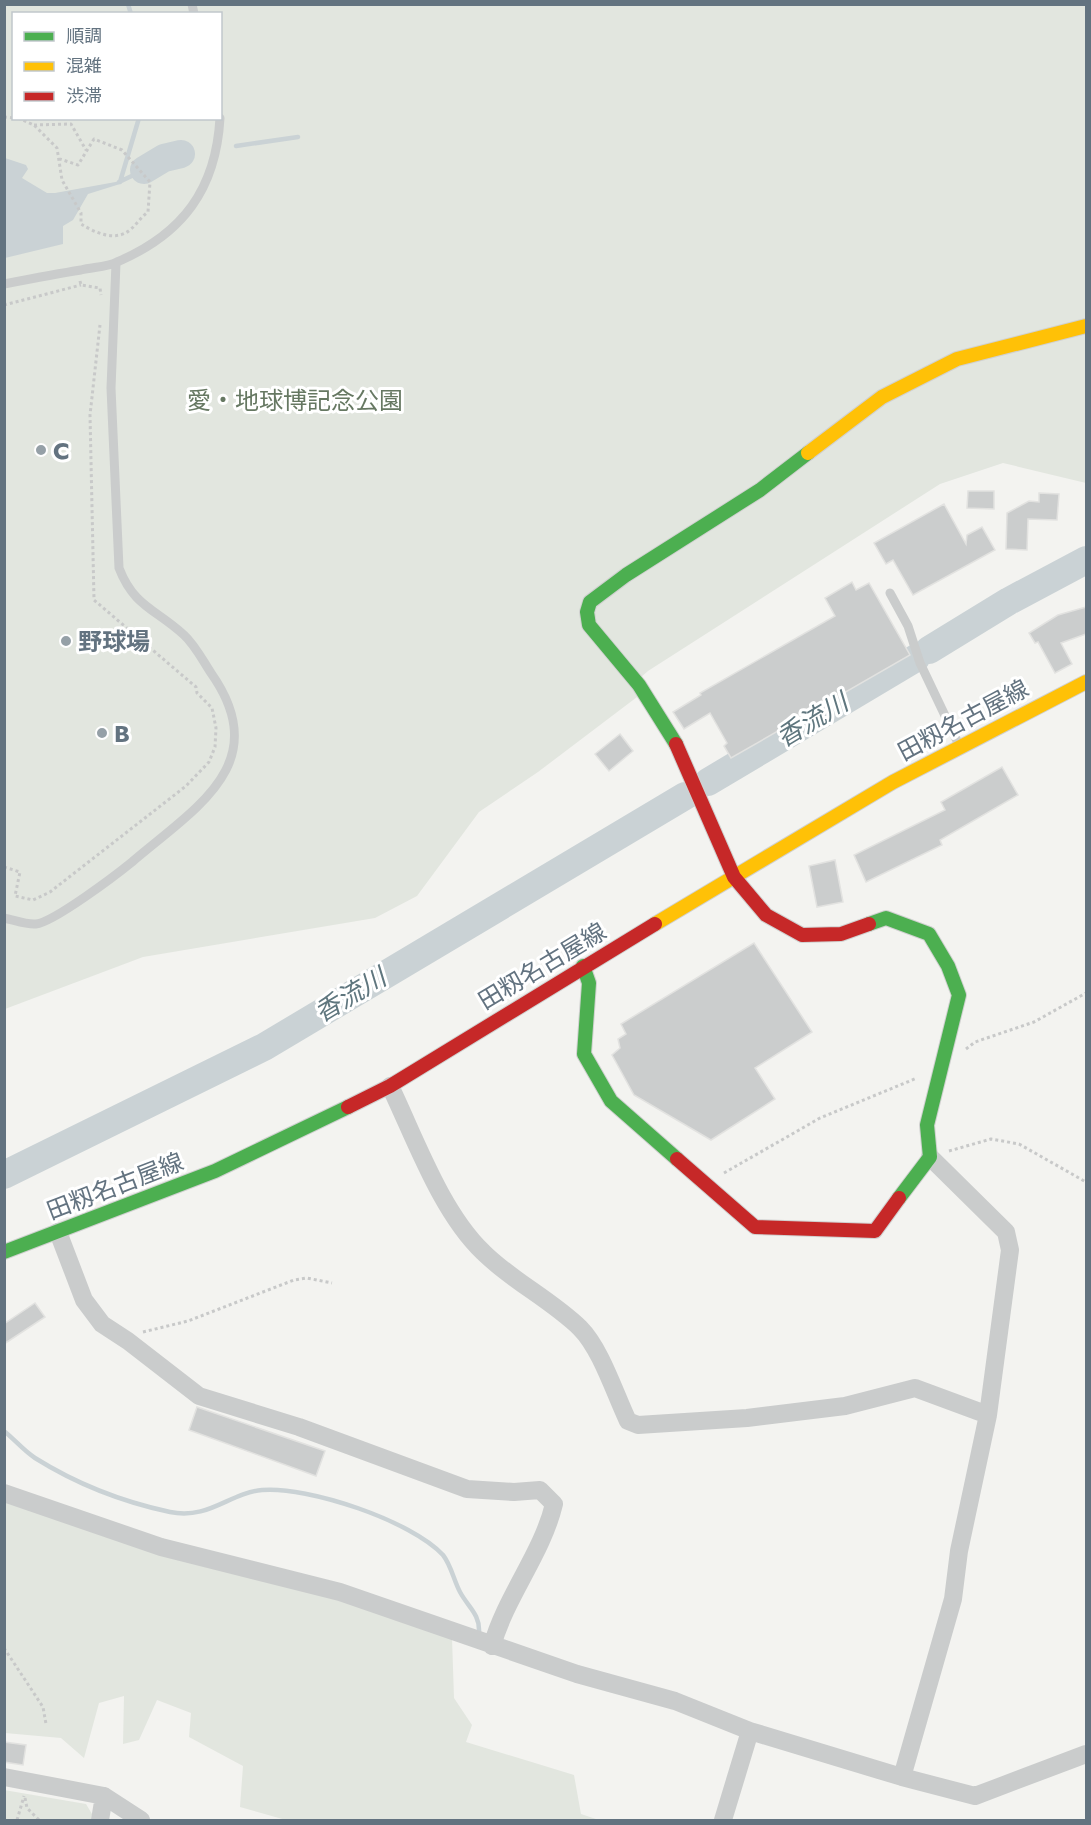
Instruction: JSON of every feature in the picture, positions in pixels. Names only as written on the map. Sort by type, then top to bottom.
[{"type":"street","points":[[902,1777],[953,1599],[959,1551],[988,1415],[1010,1250],[1006,1232],[930,1157],[927,1125],[959,995],[948,966],[929,934],[886,918],[841,934],[802,935],[766,915],[734,877],[679,749],[639,686],[589,624],[587,612],[590,602],[626,576],[760,490],[882,397],[957,359],[1086,326]]},
{"type":"street","name":"田籾名古屋線","points":[[4,1252],[215,1171],[390,1086],[583,966],[893,782],[1086,682]]},
{"type":"street","points":[[583,966],[589,983],[584,1054],[611,1101],[755,1227],[874,1231],[930,1157]]},
{"type":"street","points":[[390,1086],[453,1217],[483,1253],[542,1296],[581,1329],[596,1353],[628,1421],[638,1425],[758,1417],[845,1406],[915,1388],[988,1415]]},
{"type":"street","points":[[58,1232],[84,1300],[102,1324],[128,1341],[199,1396],[299,1427],[467,1489],[514,1492],[540,1490],[554,1504],[549,1522],[512,1594],[492,1646]]},
{"type":"street","points":[[4,1493],[161,1547],[339,1592],[577,1674],[675,1701],[750,1731],[902,1777],[975,1796],[1086,1754]]},
{"type":"street","points":[[723,1821],[750,1731]]},
{"type":"street","points":[[4,1778],[25,1787],[104,1796],[141,1821]]},
{"type":"street","points":[[100,1821],[104,1796]]},
{"type":"lane","points":[[4,284],[116,263],[155,242],[182,221],[204,187],[214,164],[220,120]]},
{"type":"lane","points":[[4,918],[36,924],[52,917],[118,874],[222,781],[231,759],[235,734],[231,708],[220,686],[193,647],[177,630],[141,604],[127,588],[119,568],[111,388],[116,263]]},
{"type":"lane","points":[[890,593],[908,626],[920,663],[960,748]]},
{"type":"path","points":[[23,120],[34,125],[57,148],[62,180],[81,213],[81,224],[99,235],[130,230],[148,212],[150,182],[125,153],[94,139],[78,165],[60,159]]},
{"type":"path","points":[[34,125],[71,124],[86,151]]},
{"type":"path","points":[[79,278],[81,285]]},
{"type":"path","points":[[4,305],[81,285],[100,288],[102,300]]},
{"type":"path","points":[[4,867],[20,872],[15,896],[33,900],[50,892],[186,786],[209,762],[215,747],[216,728],[212,708],[197,693],[196,687],[94,600],[90,415],[100,321]]},
{"type":"path","points":[[704,1184],[820,1118],[942,1068],[975,1042],[1034,1022],[1086,993]]},
{"type":"path","points":[[930,1157],[991,1139],[1019,1144],[1086,1182]]},
{"type":"path","points":[[128,1341],[131,1336],[188,1321],[294,1280],[313,1279],[332,1283]]},
{"type":"path","points":[[4,1647],[43,1707],[46,1724]]},
{"type":"path","points":[[17,1821],[25,1787]]},
{"type":"path","points":[[25,1787],[27,1808],[39,1821]]},
{"type":"green space","name":"愛・地球博記念公園","points":[[5,5],[1086,5],[1086,483],[1003,463],[940,484],[648,671],[633,684],[641,694],[538,772],[479,812],[417,896],[375,918],[143,957],[5,1009]]},
{"type":"green space","points":[[4,1502],[337,1598],[452,1638],[454,1698],[472,1725],[466,1742],[574,1775],[581,1814],[599,1820],[286,1820],[240,1807],[243,1766],[189,1737],[191,1713],[157,1700],[139,1740],[123,1744],[124,1696],[99,1703],[84,1758],[61,1738],[5,1733]]},
{"type":"green space","points":[[4,1790],[86,1804],[92,1814],[91,1820],[5,1820]]},
{"type":"shaded area","points":[[5,158],[26,165],[28,169],[22,178],[47,193],[121,181],[120,184],[88,194],[73,220],[63,226],[63,244],[5,258]]},
{"type":"building","points":[[968,491],[994,491],[994,509],[967,508]]},
{"type":"building","points":[[1039,493],[1059,494],[1057,520],[1028,519],[1027,550],[1006,549],[1007,513],[1029,501],[1039,502]]},
{"type":"building","points":[[944,504],[966,544],[967,535],[982,527],[995,550],[913,595],[893,560],[886,564],[874,543]]},
{"type":"building","points":[[852,582],[856,590],[869,583],[910,655],[731,758],[724,746],[727,743],[710,713],[684,729],[673,712],[701,695],[700,693],[835,616],[825,598]]},
{"type":"building","points":[[1086,607],[1086,634],[1061,643],[1072,664],[1055,673],[1038,642],[1035,643],[1029,633],[1058,615]]},
{"type":"building","points":[[620,734],[633,751],[609,771],[595,754]]},
{"type":"building","points":[[1002,767],[1018,795],[940,840],[942,845],[866,882],[854,855],[945,810],[941,802]]},
{"type":"building","points":[[835,860],[843,902],[817,907],[809,866]]},
{"type":"building","points":[[754,943],[812,1032],[755,1068],[775,1099],[711,1140],[634,1095],[612,1055],[620,1048],[618,1039],[626,1034],[621,1024]]},
{"type":"building","points":[[35,1303],[45,1317],[4,1344],[4,1324]]},
{"type":"building","points":[[197,1407],[325,1451],[316,1476],[189,1430]]},
{"type":"building","points":[[4,1742],[26,1745],[23,1765],[4,1762]]},
{"type":"waterway","points":[[128,4],[130,12]]},
{"type":"waterway","points":[[120,182],[138,120]]},
{"type":"waterway","points":[[236,146],[298,137]]},
{"type":"waterway","points":[[144,170],[164,158],[181,154]]},
{"type":"waterway","points":[[119,182],[138,173]]},
{"type":"waterway","name":"香流川","points":[[929,650],[1009,601],[1086,560]]},
{"type":"waterway","name":"香流川","points":[[708,782],[916,658]]},
{"type":"waterway","name":"香流川","points":[[4,1175],[264,1047],[685,796]]},
{"type":"waterway","points":[[4,1431],[31,1455],[66,1476],[117,1497],[152,1508],[170,1512],[196,1512],[250,1492],[282,1490],[331,1500],[384,1518],[428,1542],[443,1555],[460,1592],[476,1615],[479,1632]]},
{"type":"traffic: fast","points":[[676,744],[639,685],[589,625],[587,612],[590,602],[626,575],[760,490],[808,453]]},
{"type":"traffic: fast","points":[[869,924],[886,918],[929,934],[948,966],[959,995],[927,1125],[930,1157],[899,1198]]},
{"type":"traffic: fast","points":[[583,966],[589,983],[584,1054],[611,1101],[677,1159]]},
{"type":"traffic: fast","points":[[4,1252],[215,1171],[348,1107]]},
{"type":"traffic: slow","points":[[808,453],[882,397],[957,359],[1086,326]]},
{"type":"traffic: slow","points":[[655,924],[893,782],[1086,682]]},
{"type":"traffic: jam","points":[[676,744],[734,877],[766,915],[802,935],[841,934],[869,924]]},
{"type":"traffic: jam","points":[[348,1107],[390,1086],[655,924]]},
{"type":"traffic: jam","points":[[677,1159],[755,1227],[875,1231],[899,1198]]},
{"type":"place","name":"C","points":[[41,450]]},
{"type":"place","name":"野球場","points":[[66,641]]},
{"type":"place","name":"B","points":[[102,733]]}]
